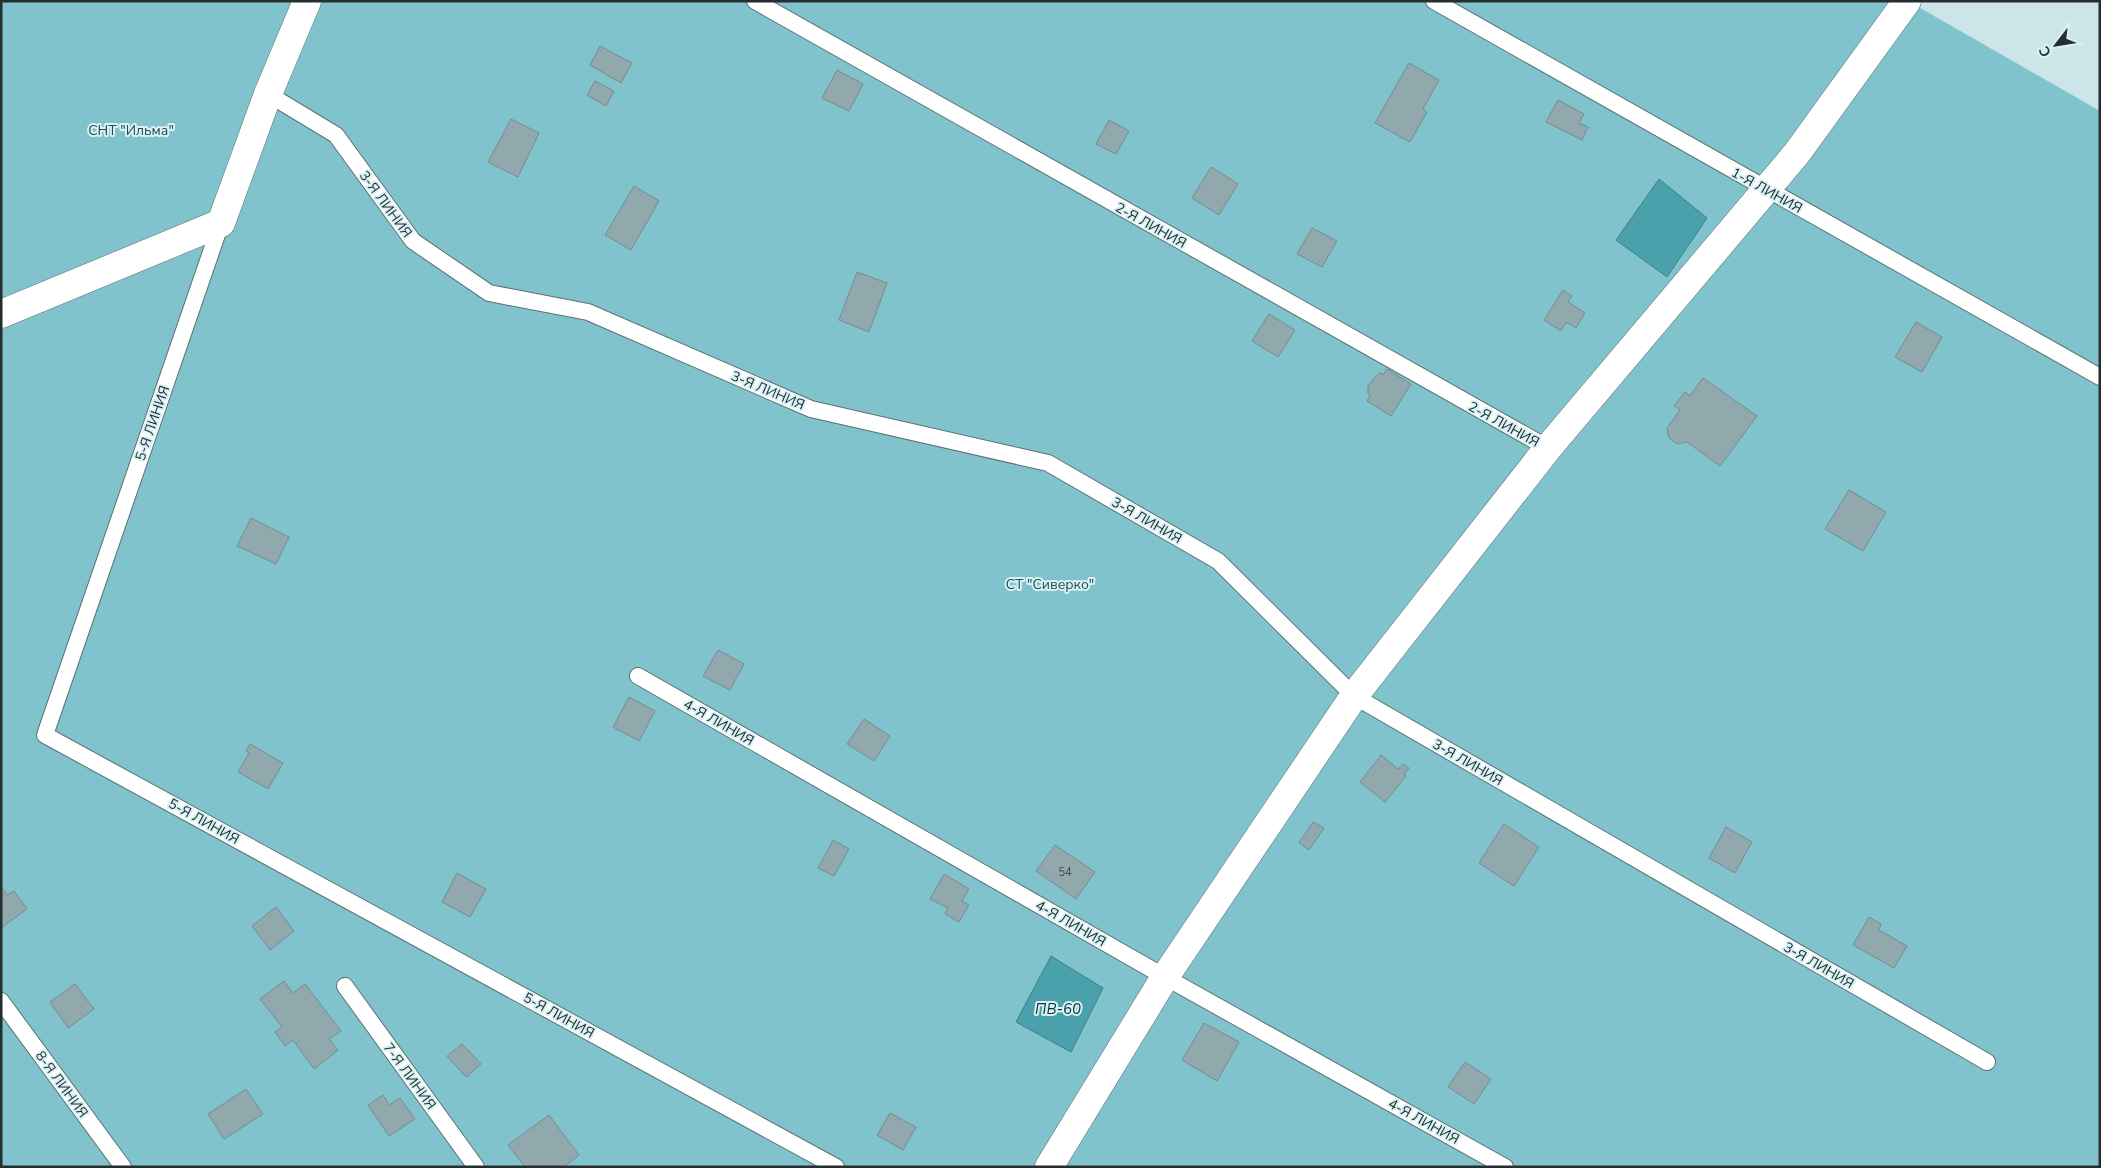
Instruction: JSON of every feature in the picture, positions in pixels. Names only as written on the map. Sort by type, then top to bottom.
[{"type":"street","points":[[1,314],[221,223],[268,94],[307,1]]},
{"type":"street","points":[[1049,1167],[1165,977],[1354,696],[1548,448],[1797,153],[1907,1]]},
{"type":"lane","name":"2-Я ЛИНИЯ","points":[[755,1],[1548,448]]},
{"type":"lane","name":"1-Я ЛИНИЯ","points":[[1434,1],[2100,377]]},
{"type":"lane","name":"3-Я ЛИНИЯ","points":[[268,94],[336,135],[413,241],[489,293],[588,312],[812,409],[1048,464],[1218,561],[1354,696],[1986,1062]]},
{"type":"lane","name":"5-Я ЛИНИЯ","points":[[221,223],[46,735],[836,1167]]},
{"type":"lane","name":"4-Я ЛИНИЯ","points":[[638,676],[1165,977],[1505,1167]]},
{"type":"lane","name":"7-Я ЛИНИЯ","points":[[345,986],[476,1167]]},
{"type":"lane","name":"8-Я ЛИНИЯ","points":[[1,1001],[123,1167]]},
{"type":"green space","name":"СТ \"Сиверко\"","points":[[1,1],[1908,1],[2100,111],[2100,1167],[1,1167]]},
{"type":"water","points":[[1659,179],[1707,218],[1667,277],[1616,240]]},
{"type":"water","name":"ПВ-60","points":[[1051,956],[1103,988],[1071,1052],[1016,1022]]},
{"type":"building","points":[[600,46],[632,63],[621,83],[590,65]]},
{"type":"building","points":[[1409,63],[1439,80],[1423,109],[1427,112],[1410,142],[1375,123]]},
{"type":"building","points":[[837,70],[863,84],[849,111],[822,98]]},
{"type":"building","points":[[595,81],[614,91],[606,106],[587,95]]},
{"type":"building","points":[[1558,100],[1584,114],[1579,123],[1588,127],[1582,140],[1546,122]]},
{"type":"building","points":[[511,119],[539,133],[518,177],[488,162]]},
{"type":"building","points":[[1109,120],[1129,131],[1116,154],[1096,144]]},
{"type":"building","points":[[1211,167],[1238,184],[1219,215],[1192,198]]},
{"type":"building","points":[[634,186],[659,201],[631,250],[605,235]]},
{"type":"building","points":[[1312,228],[1337,241],[1322,267],[1297,254]]},
{"type":"building","points":[[857,272],[887,283],[869,332],[839,320]]},
{"type":"building","points":[[1563,290],[1572,296],[1568,302],[1585,313],[1576,328],[1566,322],[1561,331],[1544,320]]},
{"type":"building","points":[[1269,314],[1295,330],[1278,357],[1252,341]]},
{"type":"building","points":[[1916,322],[1942,337],[1922,372],[1895,357]]},
{"type":"building","points":[[1387,369],[1411,384],[1391,416],[1367,401],[1370,395],[1368,393],[1368,386],[1375,377],[1380,373],[1383,375]]},
{"type":"building","points":[[1703,378],[1757,416],[1720,466],[1687,442],[1677,444],[1669,438],[1667,428],[1680,410],[1674,406],[1685,392],[1690,396]]},
{"type":"building","points":[[1849,490],[1886,512],[1863,551],[1825,529]]},
{"type":"building","points":[[251,518],[289,537],[276,564],[237,546]]},
{"type":"building","points":[[718,650],[744,664],[730,690],[703,676]]},
{"type":"building","points":[[629,697],[655,711],[639,741],[613,727]]},
{"type":"building","points":[[864,719],[890,736],[874,761],[847,744]]},
{"type":"building","points":[[250,744],[283,763],[268,789],[238,772],[249,753],[246,751]]},
{"type":"building","points":[[1381,755],[1398,769],[1403,764],[1409,768],[1404,774],[1406,776],[1385,802],[1360,782]]},
{"type":"building","points":[[1313,822],[1324,828],[1309,850],[1299,843]]},
{"type":"building","points":[[1504,824],[1539,847],[1514,886],[1479,863]]},
{"type":"building","points":[[1726,827],[1752,842],[1735,873],[1709,858]]},
{"type":"building","points":[[833,840],[849,849],[834,876],[818,868]]},
{"type":"building","points":[[1055,845],[1095,872],[1076,899],[1036,871]]},
{"type":"building","points":[[457,873],[486,889],[470,917],[442,902]]},
{"type":"building","points":[[944,874],[969,889],[962,901],[969,905],[959,922],[945,914],[948,908],[930,899]]},
{"type":"building","points":[[1,887],[7,895],[14,891],[27,909],[1,928]]},
{"type":"building","points":[[276,907],[294,931],[270,950],[252,926]]},
{"type":"building","points":[[1869,917],[1881,924],[1879,930],[1907,946],[1894,968],[1853,945]]},
{"type":"building","points":[[284,981],[293,993],[305,984],[341,1031],[329,1039],[338,1050],[314,1069],[293,1040],[285,1046],[275,1032],[282,1027],[260,999]]},
{"type":"building","points":[[75,984],[94,1009],[68,1028],[50,1002]]},
{"type":"building","points":[[1204,1023],[1239,1042],[1217,1081],[1182,1060]]},
{"type":"building","points":[[462,1044],[481,1064],[466,1077],[447,1056]]},
{"type":"building","points":[[1465,1062],[1491,1079],[1474,1104],[1448,1087]]},
{"type":"building","points":[[246,1089],[263,1114],[224,1139],[208,1114]]},
{"type":"building","points":[[383,1095],[389,1105],[400,1098],[415,1119],[389,1136],[368,1105]]},
{"type":"building","points":[[890,1113],[916,1127],[903,1150],[877,1135]]},
{"type":"building","points":[[549,1115],[579,1155],[564,1167],[525,1167],[508,1145]]},
{"type":"park label","name":"СНТ \"Ильма\"","points":[[131,130]]}]
